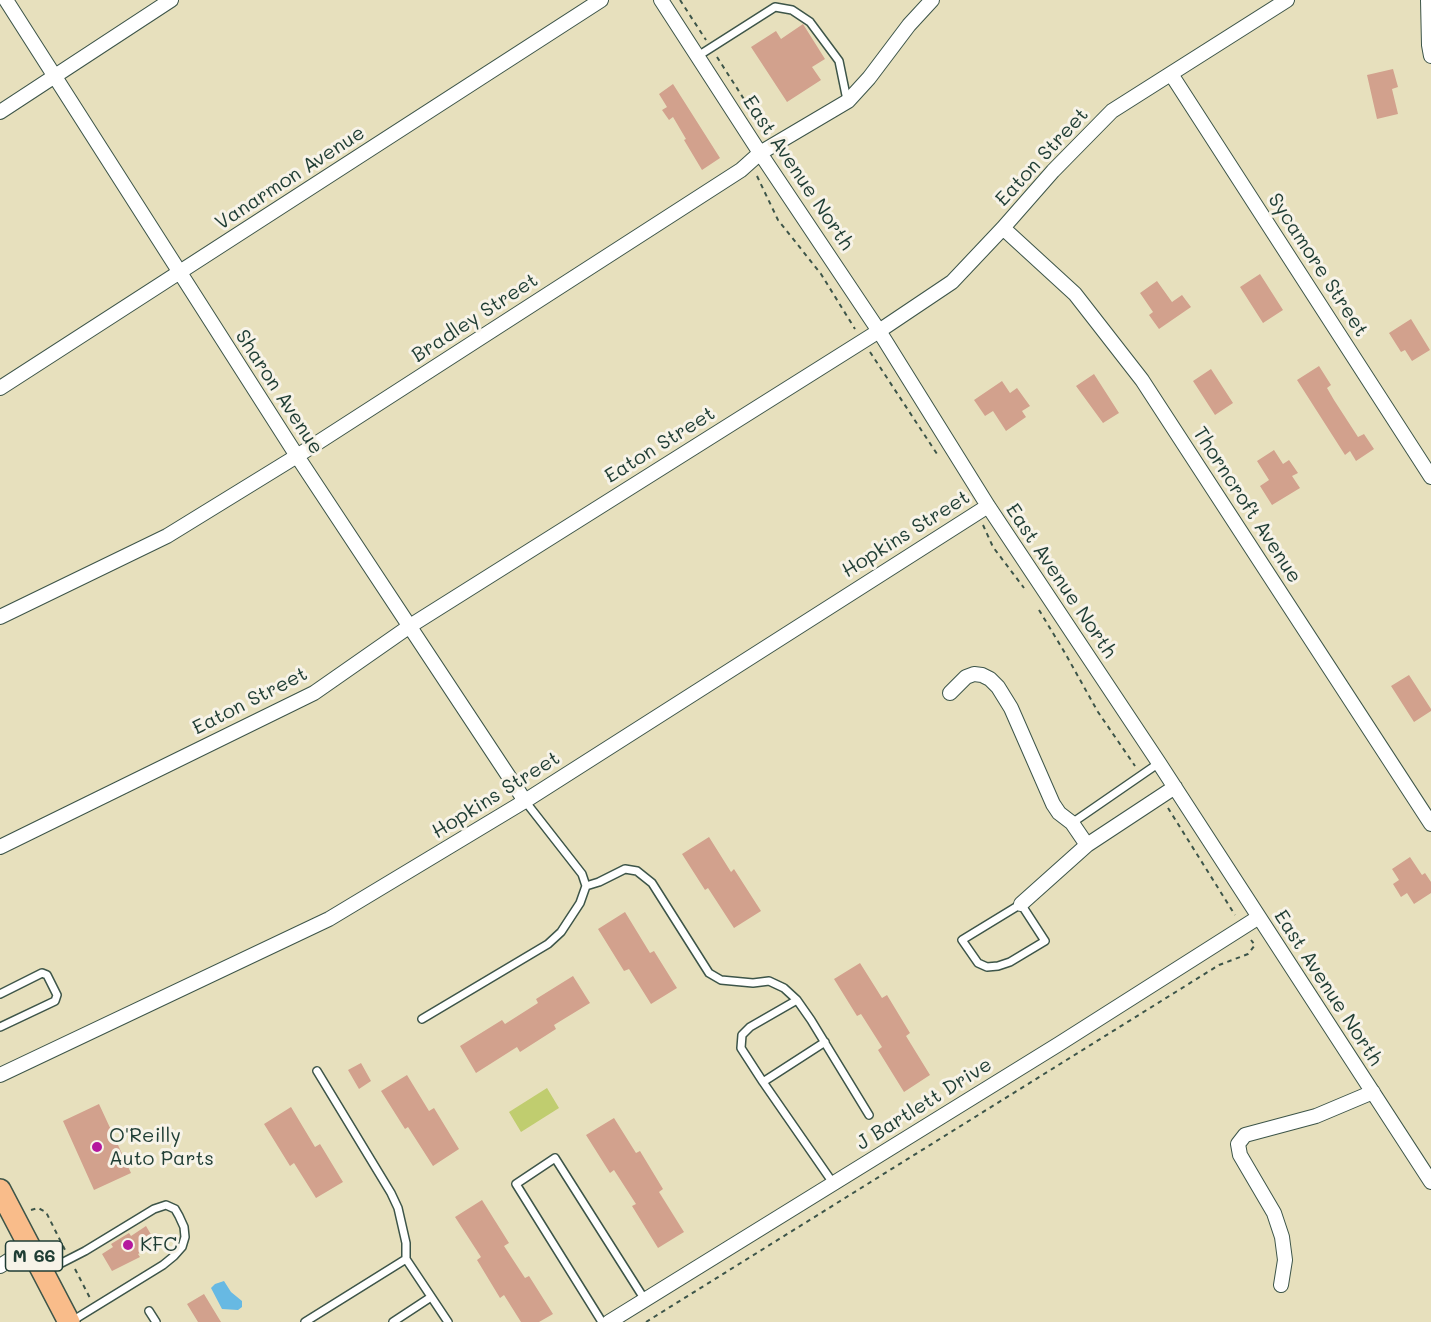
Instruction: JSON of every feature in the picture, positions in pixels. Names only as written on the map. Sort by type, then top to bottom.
[{"type":"main road","name":"M 66","points":[[0,1190],[42,1274],[70,1322]]},
{"type":"street","name":"Sharon Avenue","points":[[6,0],[297,456],[525,801]]},
{"type":"street","points":[[0,112],[171,0]]},
{"type":"street","name":"Vanarmon Avenue","points":[[0,388],[601,0]]},
{"type":"street","name":"East Avenue North","points":[[661,0],[879,331],[982,509],[1159,763],[1431,1182]]},
{"type":"street","name":"Bradley Street","points":[[0,617],[167,536],[297,456],[741,170],[760,153],[848,101],[932,0]]},
{"type":"street","name":"Eaton Street","points":[[0,847],[314,693],[410,626],[879,331],[952,282],[1053,171],[1112,111],[1287,0]]},
{"type":"street","points":[[1428,0],[1431,56]]},
{"type":"street","name":"Sycamore Street","points":[[1171,74],[1431,477]]},
{"type":"street","name":"Thorncroft Avenue","points":[[1003,228],[1075,294],[1142,380],[1431,824]]},
{"type":"street","name":"Hopkins Street","points":[[0,1075],[329,919],[525,801],[982,509]]},
{"type":"street","points":[[950,693],[966,677],[974,674],[990,679],[1011,708],[1053,804],[1059,813],[1072,823],[1088,845]]},
{"type":"street","points":[[1021,904],[1088,845],[1175,787]]},
{"type":"street","name":"J Bartlett Drive","points":[[609,1322],[1050,1050],[1259,917]]},
{"type":"street","points":[[1281,1285],[1285,1260],[1282,1237],[1274,1213],[1239,1155],[1239,1144],[1245,1135],[1316,1116],[1373,1092]]},
{"type":"street","points":[[0,1266],[30,1247]]},
{"type":"lane","points":[[698,56],[775,7],[792,10],[810,22],[839,61],[848,101]]},
{"type":"lane","points":[[1072,823],[1159,763]]},
{"type":"lane","points":[[422,1019],[548,944],[561,932],[580,903],[586,886],[582,873],[525,801]]},
{"type":"lane","points":[[586,886],[625,869],[637,871],[652,883],[709,973],[721,980],[753,983],[769,981],[784,988],[797,1000],[825,1042],[868,1115]]},
{"type":"lane","points":[[1021,904],[1045,941],[1010,962],[998,966],[987,967],[978,963],[962,940],[1021,904]]},
{"type":"lane","points":[[0,994],[42,973],[47,975],[57,995],[55,1001],[0,1027]]},
{"type":"lane","points":[[797,1000],[750,1028],[742,1035],[741,1048],[834,1184]]},
{"type":"lane","points":[[763,1082],[825,1042]]},
{"type":"lane","points":[[317,1071],[391,1193],[398,1208],[406,1243],[406,1259],[448,1322]]},
{"type":"lane","points":[[602,1322],[516,1184],[555,1158],[645,1300]]},
{"type":"lane","points":[[42,1274],[154,1209],[166,1205],[175,1209],[184,1227],[185,1237],[182,1247],[174,1256],[70,1322]]},
{"type":"lane","points":[[305,1322],[406,1259]]},
{"type":"lane","points":[[393,1322],[431,1297]]},
{"type":"lane","points":[[149,1311],[156,1322]]},
{"type":"path","points":[[680,0],[755,115],[756,119],[746,130]]},
{"type":"path","points":[[748,164],[756,174],[778,220],[821,274],[862,341],[944,463]]},
{"type":"path","points":[[982,509],[993,547],[1028,593]]},
{"type":"path","points":[[1034,603],[1098,712],[1142,775]]},
{"type":"path","points":[[646,1322],[1219,965],[1248,954],[1255,945],[1160,797]]},
{"type":"green space","points":[[547,1088],[559,1108],[521,1132],[509,1112]]},
{"type":"water","points":[[224,1281],[231,1292],[242,1301],[242,1307],[238,1310],[222,1309],[211,1288]]},
{"type":"building","points":[[803,24],[825,59],[812,67],[821,80],[787,102],[751,47],[776,31],[781,39]]},
{"type":"building","points":[[1393,69],[1398,87],[1392,89],[1398,114],[1377,119],[1367,75]]},
{"type":"building","points":[[673,84],[720,158],[702,170],[673,117],[669,120],[662,110],[667,107],[659,94]]},
{"type":"building","points":[[1260,274],[1283,310],[1263,323],[1240,287]]},
{"type":"building","points":[[1157,281],[1172,302],[1182,295],[1191,307],[1159,329],[1149,315],[1153,312],[1140,293]]},
{"type":"building","points":[[1411,319],[1430,350],[1412,361],[1405,350],[1401,352],[1389,333]]},
{"type":"building","points":[[1319,366],[1331,385],[1327,388],[1358,437],[1364,434],[1374,449],[1356,461],[1350,451],[1345,455],[1297,380]]},
{"type":"building","points":[[1211,369],[1233,403],[1215,415],[1193,381]]},
{"type":"building","points":[[1094,374],[1119,413],[1103,423],[1076,386]]},
{"type":"building","points":[[1002,381],[1010,393],[1017,388],[1030,406],[1022,411],[1026,417],[1006,431],[993,411],[985,416],[974,400]]},
{"type":"building","points":[[1274,450],[1283,464],[1289,460],[1298,473],[1292,476],[1300,488],[1272,505],[1260,486],[1269,480],[1257,461]]},
{"type":"building","points":[[1409,675],[1431,709],[1414,722],[1391,686]]},
{"type":"building","points":[[709,837],[731,872],[734,869],[761,911],[734,928],[708,888],[705,890],[682,854]]},
{"type":"building","points":[[1410,857],[1422,875],[1425,873],[1431,882],[1431,893],[1414,904],[1407,893],[1401,897],[1393,884],[1399,880],[1392,869]]},
{"type":"building","points":[[625,912],[650,953],[654,951],[677,988],[651,1004],[629,969],[624,971],[598,929]]},
{"type":"building","points":[[860,963],[882,998],[887,995],[910,1033],[906,1036],[930,1075],[904,1092],[878,1050],[882,1047],[861,1014],[857,1016],[834,979]]},
{"type":"building","points":[[573,976],[590,1003],[554,1025],[556,1029],[520,1052],[517,1047],[476,1073],[460,1046],[502,1020],[505,1024],[538,1003],[536,999]]},
{"type":"building","points":[[361,1063],[371,1081],[359,1089],[348,1070]]},
{"type":"building","points":[[407,1075],[429,1111],[434,1108],[459,1149],[433,1166],[408,1127],[405,1129],[381,1091]]},
{"type":"building","name":"O'Reilly Auto Parts","points":[[99,1104],[131,1173],[94,1190],[63,1121]]},
{"type":"building","points":[[291,1107],[315,1147],[320,1144],[343,1182],[316,1198],[294,1163],[290,1166],[264,1124]]},
{"type":"building","points":[[614,1118],[636,1153],[640,1151],[663,1189],[659,1192],[684,1232],[658,1248],[632,1206],[636,1204],[614,1170],[610,1173],[586,1135]]},
{"type":"building","points":[[482,1200],[509,1243],[504,1246],[525,1278],[529,1276],[553,1314],[539,1322],[521,1322],[504,1295],[500,1298],[477,1260],[481,1257],[455,1217]]},
{"type":"building","points":[[146,1226],[156,1243],[138,1254],[140,1257],[112,1271],[102,1254],[113,1247],[111,1244],[129,1233],[131,1236]]},
{"type":"building","points":[[204,1294],[221,1322],[198,1322],[187,1304]]},
{"type":"place","name":"O'Reilly Auto Parts","points":[[97,1147]]},
{"type":"place","name":"KFC","points":[[128,1245]]}]
